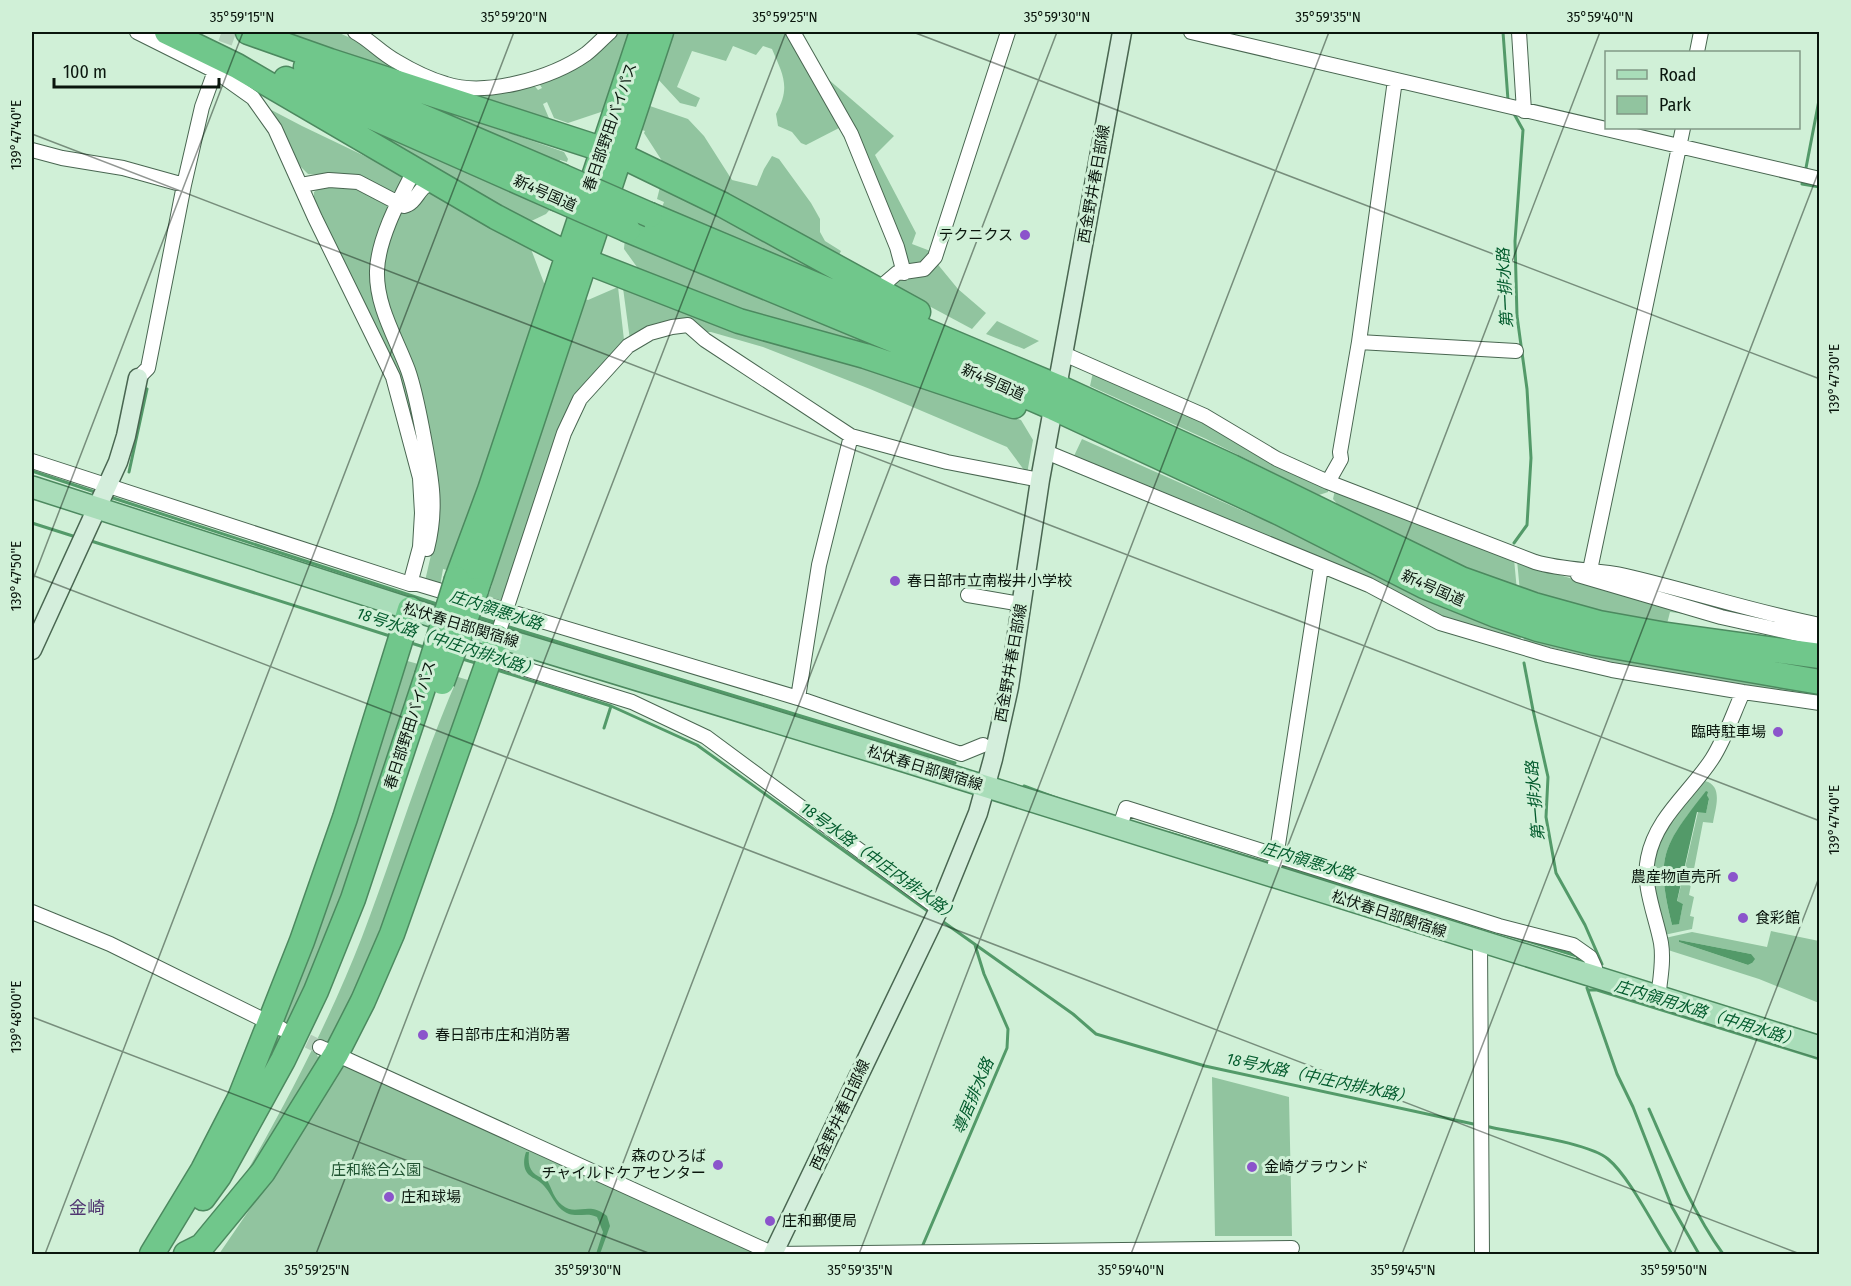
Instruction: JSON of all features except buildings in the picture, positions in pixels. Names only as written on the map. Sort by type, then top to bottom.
[{"type":"highway","points":[[167,32],[237,66],[496,217],[576,257],[739,321],[865,356],[1018,407],[1054,405]]},
{"type":"highway","name":"新4号国道","points":[[180,32],[558,187],[650,215],[1054,405]]},
{"type":"highway","name":"新4号国道","points":[[227,32],[558,187],[628,230],[1054,405],[1325,500],[1461,579],[1534,605],[1599,623],[1666,635],[1820,656]]},
{"type":"highway","points":[[248,32],[611,152],[723,205],[944,325],[1026,362],[1054,405],[1259,512],[1325,500]]},
{"type":"highway","name":"春日部野田バイパス","points":[[186,1254],[232,1182],[296,1064],[352,937],[466,584],[490,490],[576,257],[611,152],[642,32]]},
{"type":"highway","name":"春日部野田バイパス","points":[[611,152],[662,32]]},
{"type":"highway","name":"新4号国道","points":[[1325,500],[1424,586],[1496,615],[1538,629],[1595,643],[1820,682]]},
{"type":"highway","points":[[152,1254],[203,1170],[276,1026],[302,941],[345,818],[413,594]]},
{"type":"highway","points":[[186,1254],[202,1246],[263,1172],[328,1051],[363,1001],[392,934],[495,641]]},
{"type":"highway","name":"春日部野田バイパス","points":[[164,1254],[219,1176],[283,1060],[315,991],[353,899],[434,679]]},
{"type":"main road","name":"西金野井春日部線","points":[[773,1254],[939,909],[965,848],[986,787],[1009,687],[1040,480],[1122,32]]},
{"type":"main road","points":[[32,650],[122,450],[138,378]]},
{"type":"main road","name":"松伏春日部関宿線","points":[[32,487],[102,496],[413,594],[495,641],[986,787],[1121,821],[1274,866],[1480,943],[1820,1047]]},
{"type":"street","points":[[137,32],[216,71],[253,98],[274,129],[393,377],[420,478],[423,513],[413,594]]},
{"type":"street","points":[[355,32],[367,38],[393,60],[418,72],[447,84],[476,89],[518,82],[563,66],[588,53],[610,32]]},
{"type":"street","points":[[793,32],[851,134],[897,247],[904,273]]},
{"type":"street","points":[[877,290],[897,273],[924,269],[935,257],[1008,32]]},
{"type":"street","points":[[1191,32],[1820,179]]},
{"type":"street","points":[[1519,32],[1524,111]]},
{"type":"street","points":[[1697,51],[1701,32]]},
{"type":"street","points":[[138,378],[148,368],[184,185],[202,107],[216,71]]},
{"type":"street","points":[[1325,500],[1341,459],[1340,452],[1359,342],[1395,80]]},
{"type":"street","points":[[1590,570],[1683,129]]},
{"type":"street","points":[[32,150],[62,158],[123,168],[184,185]]},
{"type":"street","points":[[413,594],[430,539],[434,493],[409,373],[379,296],[377,278],[381,248],[398,203],[415,169]]},
{"type":"street","points":[[301,185],[329,180],[358,182],[404,206],[410,205],[419,191],[427,185],[443,186]]},
{"type":"street","points":[[495,641],[569,420],[580,399],[595,380],[628,346],[650,333],[688,325],[705,340],[851,436],[947,462],[1040,480]]},
{"type":"street","points":[[1359,342],[1516,351]]},
{"type":"street","points":[[1064,354],[1205,416],[1277,459],[1325,500],[1642,595],[1721,617],[1820,639]]},
{"type":"street","points":[[798,698],[819,565],[851,436]]},
{"type":"street","points":[[1046,452],[1369,585],[1440,623],[1548,655],[1612,670],[1820,703]]},
{"type":"street","points":[[32,461],[102,496]]},
{"type":"street","points":[[1321,567],[1274,866],[1573,945],[1590,957],[1595,968],[1593,978]]},
{"type":"street","points":[[1556,568],[1590,570],[1624,576],[1820,625]]},
{"type":"street","points":[[968,595],[1021,604]]},
{"type":"street","points":[[495,641],[798,698],[961,754],[983,745]]},
{"type":"street","points":[[495,641],[706,737],[939,909]]},
{"type":"street","points":[[1658,998],[1662,959],[1661,944],[1646,877],[1647,859],[1655,833],[1664,818],[1694,783],[1733,728],[1743,692]]},
{"type":"street","points":[[32,912],[110,944],[276,1026]]},
{"type":"street","points":[[1480,943],[1482,1254]]},
{"type":"street","points":[[328,1051],[773,1254],[1292,1248]]},
{"type":"green space","points":[[264,32],[337,32],[375,49],[400,72],[370,65],[450,87],[451,84],[502,86],[531,82],[538,90],[542,88],[540,85],[542,78],[580,60],[613,32],[633,32],[604,111],[568,123],[554,118],[547,102],[543,104],[551,123]]},
{"type":"green space","points":[[671,32],[787,32],[839,128],[806,145],[801,143],[792,132],[778,126],[776,114],[781,105],[784,81],[772,49],[763,46],[756,55],[733,46],[726,61],[692,51],[677,87],[700,98],[696,107],[680,103],[656,77]]},
{"type":"green space","points":[[801,32],[821,73],[894,136],[875,155],[916,233],[912,244],[933,252],[929,260],[911,270],[797,33]]},
{"type":"green space","points":[[290,89],[553,206],[546,214],[525,224]]},
{"type":"green space","points":[[391,92],[564,152],[568,159],[567,162],[560,160],[558,165]]},
{"type":"green space","points":[[258,103],[398,172],[404,180],[399,191],[392,192],[362,178],[340,173],[308,174],[300,166],[280,130]]},
{"type":"green space","points":[[647,105],[688,119],[704,136],[732,180],[757,186],[772,156],[779,159],[820,219],[820,232],[825,241],[841,251],[838,257],[664,164],[644,133],[645,131],[639,129]]},
{"type":"green space","points":[[661,183],[858,290],[661,210],[664,202],[657,199]]},
{"type":"green space","points":[[323,185],[358,187],[387,204],[389,209],[372,252],[371,283],[373,298],[405,376],[428,483],[421,554],[409,429],[314,199],[314,192]]},
{"type":"green space","points":[[426,193],[435,194],[529,244],[544,283],[549,285],[454,572],[443,569],[440,586],[425,581],[439,510],[384,289],[384,257],[400,209]]},
{"type":"green space","points":[[625,237],[888,349],[783,326],[642,274],[624,249]]},
{"type":"green space","points":[[935,261],[958,289],[986,313],[972,329],[888,284]]},
{"type":"green space","points":[[618,287],[623,346],[585,387],[506,597],[495,605],[486,602],[492,585],[496,553],[582,298],[588,300]]},
{"type":"green space","points":[[623,288],[970,401],[1021,420],[1033,440],[1027,474],[1007,447],[763,347],[711,332],[699,332],[688,322],[630,340]]},
{"type":"green space","points":[[997,321],[1039,341],[1024,349],[986,334]]},
{"type":"green space","points":[[1093,372],[1197,418],[1328,486],[1328,492],[1319,495],[1206,439],[1090,386]]},
{"type":"green space","points":[[1082,439],[1520,630],[1521,641],[1441,618],[1087,463],[1074,456]]},
{"type":"green space","points":[[1335,490],[1514,559],[1517,591],[1476,574],[1339,506],[1333,499]]},
{"type":"green space","points":[[1517,560],[1556,574],[1701,616],[1670,612],[1666,628],[1520,592]]},
{"type":"green space","points":[[1523,631],[1819,689],[1819,699],[1654,672],[1524,641]]},
{"type":"green space","points":[[404,660],[418,664],[378,800],[296,1016],[178,1222],[270,1034],[280,1038],[287,1024],[277,1018]]},
{"type":"green space","points":[[458,677],[468,680],[472,691],[399,900],[333,1044],[324,1040],[317,1056],[326,1061],[234,1194],[303,1068],[334,1003],[362,937],[432,741]]},
{"type":"green space","points":[[1705,781],[1715,788],[1717,799],[1713,823],[1703,822],[1689,895],[1694,897],[1690,916],[1694,917],[1692,929],[1664,935],[1653,882],[1654,856],[1664,830],[1701,782]],"holes":[[[1706,792],[1709,800],[1706,812],[1698,812],[1677,902],[1683,904],[1679,923],[1672,925],[1664,883],[1666,853],[1680,826]]]},
{"type":"green space","points":[[1771,931],[1819,941],[1819,1003],[1759,979],[1668,950],[1665,938],[1692,932],[1767,947]],"holes":[[[1679,940],[1751,954],[1752,963],[1748,965],[1679,942]]]},
{"type":"green space","name":"庄和総合公園","points":[[343,1062],[758,1254],[219,1254],[267,1184]]},
{"type":"green space","name":"金崎グラウンド","points":[[1212,1077],[1289,1097],[1292,1236],[1215,1236]]},
{"type":"shaded area","points":[[1706,791],[1709,799],[1706,813],[1697,812],[1677,901],[1683,904],[1679,924],[1672,925],[1664,883],[1666,853],[1680,825]]},
{"type":"shaded area","points":[[1679,940],[1751,954],[1755,959],[1748,965],[1679,942]]},
{"type":"shaded area","points":[[526,1152],[529,1152],[530,1167],[538,1176],[547,1180],[559,1203],[572,1210],[594,1209],[607,1216],[610,1226],[600,1254],[596,1254],[603,1232],[597,1217],[569,1214],[560,1208],[545,1187],[526,1171],[524,1162]]},
{"type":"waterway","name":"第一排水路","points":[[1503,32],[1508,100]]},
{"type":"waterway","points":[[1805,173],[1820,95]]},
{"type":"waterway","name":"第一排水路","points":[[1513,112],[1523,130],[1515,241],[1517,316],[1527,389],[1531,458],[1527,525],[1514,543]]},
{"type":"waterway","points":[[1803,179],[1802,184],[1820,187]]},
{"type":"waterway","points":[[129,472],[147,389]]},
{"type":"waterway","name":"庄内領悪水路","points":[[32,471],[98,493]]},
{"type":"waterway","name":"庄内領悪水路","points":[[110,497],[440,605]]},
{"type":"waterway","name":"18号水路（中庄内排水路）","points":[[32,523],[76,537]]},
{"type":"waterway","name":"18号水路（中庄内排水路）","points":[[88,540],[393,637]]},
{"type":"waterway","name":"庄内領悪水路","points":[[475,616],[497,623]]},
{"type":"waterway","name":"庄内領悪水路","points":[[506,626],[955,763]]},
{"type":"waterway","name":"18号水路（中庄内排水路）","points":[[411,643],[427,648]]},
{"type":"waterway","name":"18号水路（中庄内排水路）","points":[[459,658],[479,664]]},
{"type":"waterway","name":"第一排水路","points":[[1524,663],[1548,777],[1546,817],[1556,873],[1585,925],[1602,964]]},
{"type":"waterway","name":"18号水路（中庄内排水路）","points":[[497,670],[611,706],[697,745],[929,912]]},
{"type":"waterway","points":[[604,728],[611,706]]},
{"type":"waterway","name":"庄内領悪水路","points":[[1024,786],[1059,799]]},
{"type":"waterway","name":"庄内領悪水路","points":[[1169,833],[1271,864]]},
{"type":"waterway","name":"庄内領悪水路","points":[[1278,866],[1577,956],[1579,964]]},
{"type":"waterway","name":"18号水路（中庄内排水路）","points":[[942,921],[1073,1014],[1096,1034],[1205,1066],[1478,1125]]},
{"type":"waterway","name":"導居排水路","points":[[922,1247],[1007,1048],[1008,1029],[984,974],[975,945]]},
{"type":"waterway","name":"庄内領悪水路","points":[[1587,988],[1617,1074],[1633,1107],[1672,1207],[1699,1254]]},
{"type":"waterway","name":"庄内領用水路（中用水路）","points":[[1589,990],[1597,990],[1820,1059]]},
{"type":"waterway","name":"第一排水路","points":[[1649,1109],[1692,1202],[1723,1254]]},
{"type":"waterway","name":"18号水路（中庄内排水路）","points":[[1485,1126],[1568,1143],[1598,1153],[1608,1159],[1625,1178],[1672,1254]]},
{"type":"tunnel","points":[[218,63],[229,32]]},
{"type":"tunnel","points":[[289,1032],[320,1047]]},
{"type":"place","name":"テクニクス","points":[[1025,235]]},
{"type":"place","name":"春日部市立南桜井小学校","points":[[895,581]]},
{"type":"place","name":"臨時駐車場","points":[[1778,732]]},
{"type":"place","name":"農産物直売所","points":[[1733,877]]},
{"type":"place","name":"食彩館","points":[[1743,918]]},
{"type":"place","name":"春日部市庄和消防署","points":[[423,1035]]},
{"type":"place","name":"森のひろば チャイルドケアセンター","points":[[718,1165]]},
{"type":"place","name":"金崎グラウンド","points":[[1252,1167]]},
{"type":"place","name":"庄和球場","points":[[389,1197]]},
{"type":"place","name":"庄和郵便局","points":[[770,1221]]},
{"type":"district","name":"金崎","points":[[87,1208]]}]
